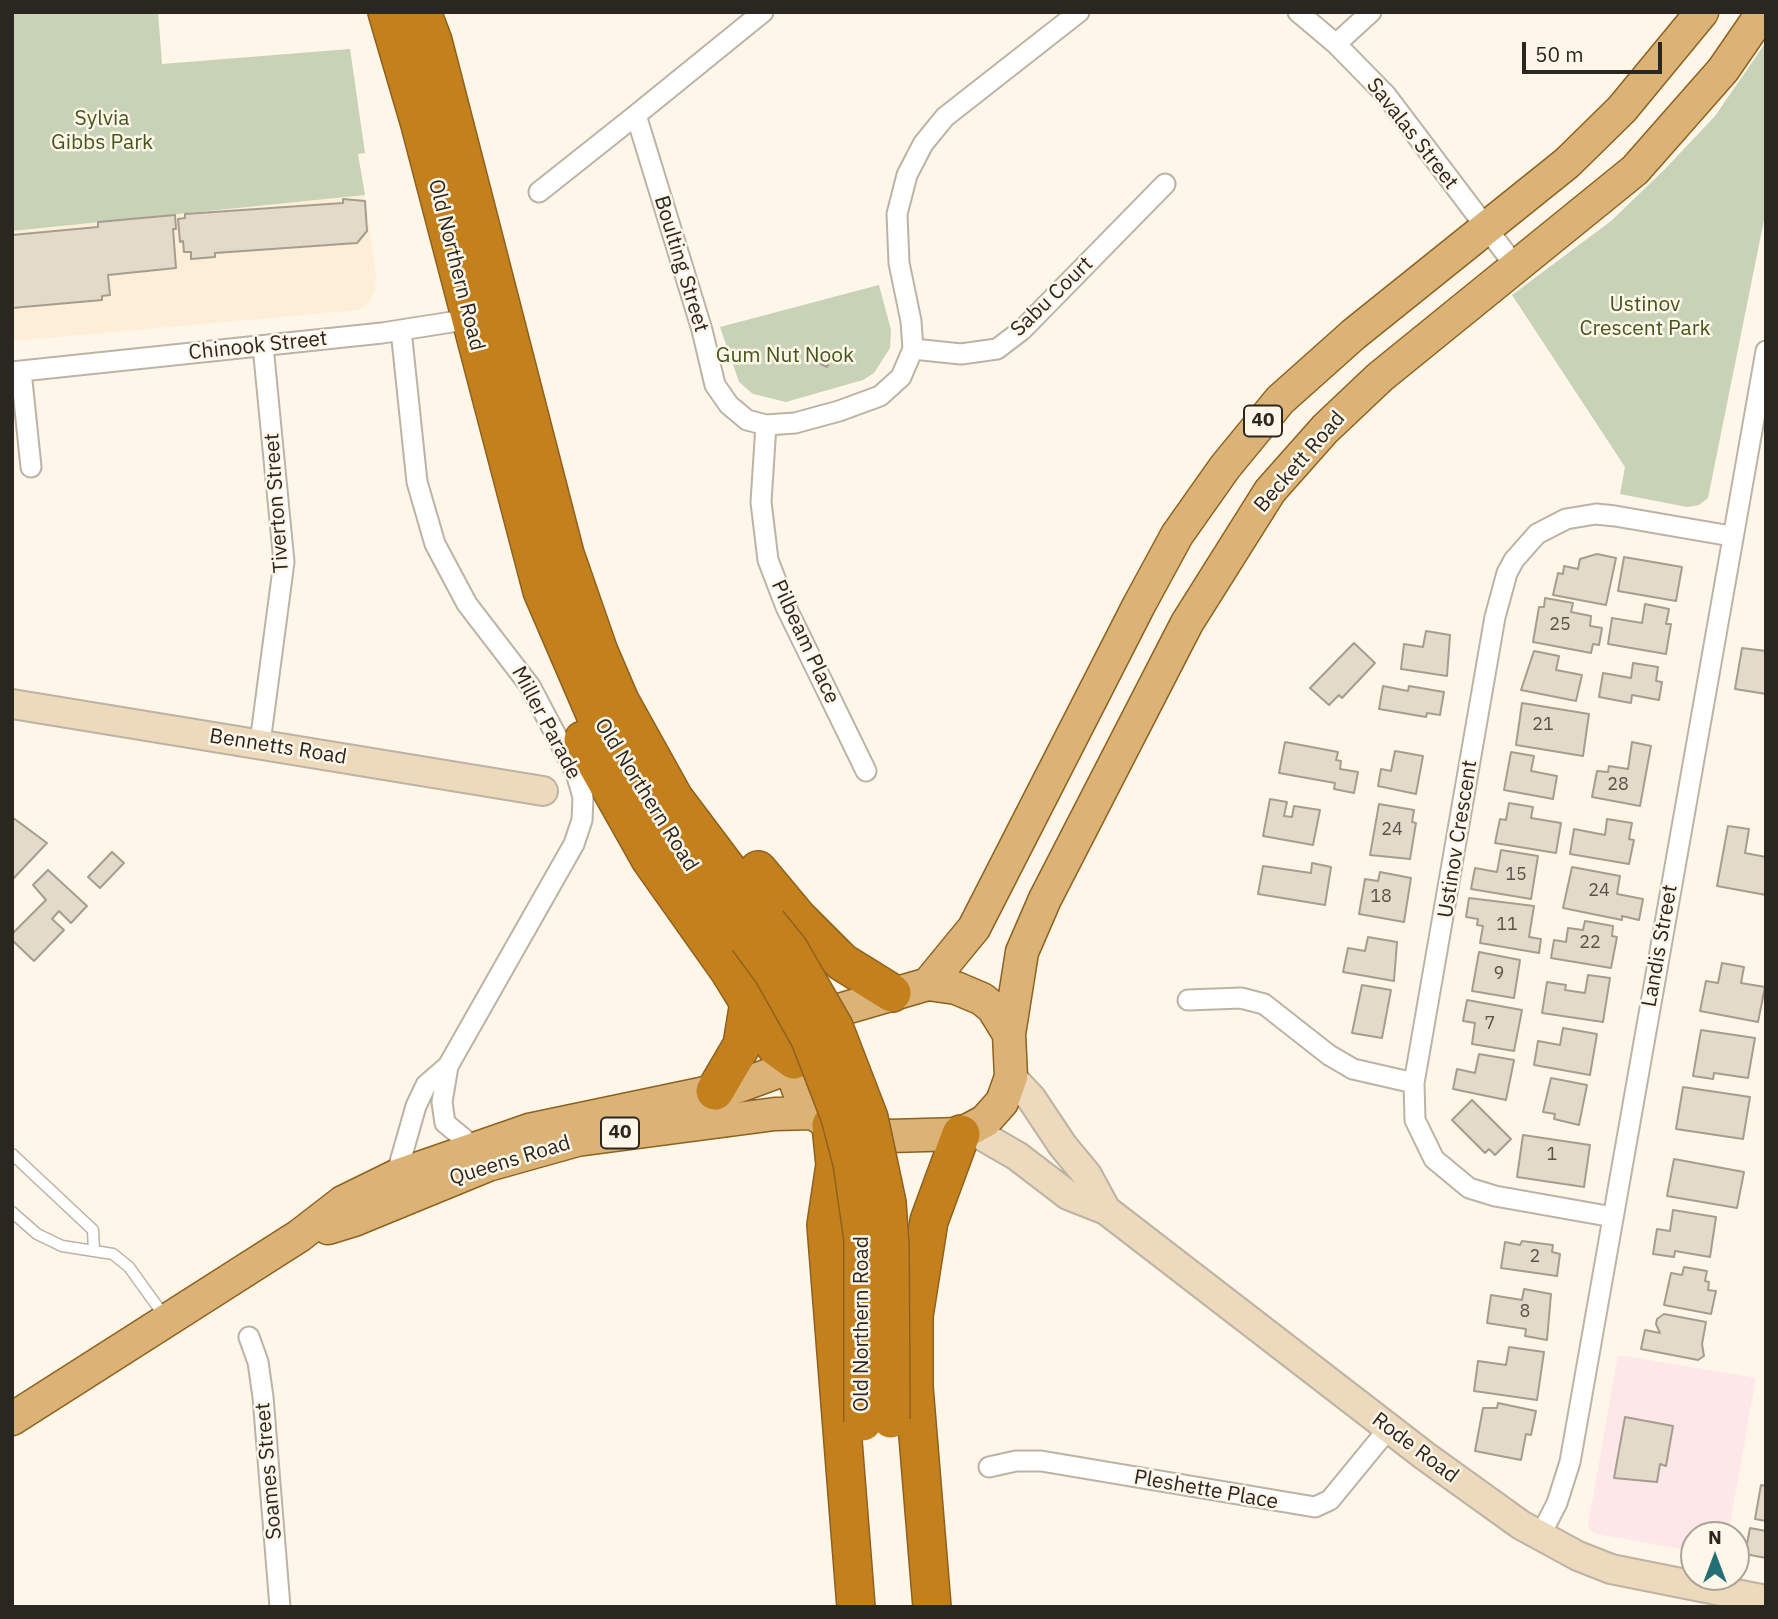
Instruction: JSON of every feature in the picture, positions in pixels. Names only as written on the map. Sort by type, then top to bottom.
[{"type":"highway","name":"Old Northern Road","points":[[387,12],[419,121],[486,316],[534,431],[579,601],[620,701],[674,798],[758,931],[773,973],[810,1039],[841,1117],[852,1163],[863,1239],[877,1421],[879,1607]]},
{"type":"highway","name":"Old Northern Road","points":[[422,12],[486,316],[528,543],[542,591],[595,714],[673,845],[758,931]]},
{"type":"highway","points":[[534,431],[561,465],[618,640],[640,688],[691,780],[723,827],[799,918],[842,962],[892,993]]},
{"type":"highway","points":[[528,543],[526,587],[565,703],[584,744],[643,848],[749,1002],[776,1047],[793,1063]]},
{"type":"highway","points":[[715,1091],[742,1045],[749,1002]]},
{"type":"highway","points":[[822,1119],[835,1165],[826,1225],[856,1607]]},
{"type":"highway","points":[[932,1607],[914,1387],[914,1316],[929,1221],[967,1132]]},
{"type":"highway","name":"Old Northern Road","points":[[877,1421],[906,1607]]},
{"type":"main road","name":"40","points":[[928,984],[974,928],[1139,605],[1177,536],[1225,467],[1280,400],[1354,334],[1567,163],[1622,109],[1702,12]]},
{"type":"main road","name":"Beckett Road","points":[[1009,1034],[1020,962],[1031,927],[1187,623],[1227,555],[1270,491],[1325,429],[1380,376],[1635,170],[1723,70],[1763,12]]},
{"type":"main road","name":"Bennetts Road","points":[[12,704],[543,791]]},
{"type":"main road","points":[[822,1119],[797,1088],[793,1063],[804,1032],[822,1017],[892,993],[928,984],[956,988],[982,999],[993,1008],[1009,1034]]},
{"type":"main road","name":"40","points":[[822,1119],[848,1131],[890,1136],[967,1132],[1002,1102],[1011,1077],[1009,1034]]},
{"type":"main road","name":"Queens Road","points":[[12,1419],[299,1236],[343,1202],[396,1176],[474,1147],[573,1119],[752,1083],[793,1063]]},
{"type":"main road","name":"Rode Road","points":[[1011,1077],[1031,1098],[1063,1146],[1087,1175],[1106,1210]]},
{"type":"main road","name":"Queens Road","points":[[299,1236],[354,1220],[488,1165],[577,1140],[775,1114],[822,1119]]},
{"type":"main road","name":"Rode Road","points":[[967,1132],[1017,1156],[1068,1195],[1106,1210],[1389,1428],[1540,1536],[1611,1569],[1766,1600]]},
{"type":"street","points":[[539,192],[763,12]]},
{"type":"street","points":[[766,425],[795,423],[880,396],[901,377],[913,349],[911,321],[899,263],[897,214],[907,175],[923,144],[945,117],[1079,12]]},
{"type":"street","name":"Savalas Street","points":[[1298,12],[1336,44],[1386,95],[1516,267]]},
{"type":"street","points":[[1336,44],[1371,12]]},
{"type":"street","name":"Boulting Street","points":[[636,115],[702,330],[715,385],[729,405],[747,419],[766,425]]},
{"type":"street","name":"Sabu Court","points":[[913,349],[961,354],[997,349],[1022,330],[1166,184]]},
{"type":"street","name":"Chinook Street","points":[[17,372],[401,330],[486,316]]},
{"type":"street","name":"Miller Parade","points":[[396,1176],[416,1106],[426,1085],[448,1066],[574,844],[582,820],[583,797],[576,773],[530,686],[467,604],[435,544],[417,482],[401,330]]},
{"type":"street","name":"Tiverton Street","points":[[260,743],[284,562],[263,346]]},
{"type":"street","name":"Landis Street","points":[[1540,1536],[1557,1503],[1570,1462],[1731,536],[1766,351]]},
{"type":"street","points":[[17,372],[31,467]]},
{"type":"street","name":"Pilbeam Place","points":[[766,425],[761,502],[768,560],[786,607],[866,771]]},
{"type":"street","name":"Ustinov Crescent","points":[[1613,1217],[1495,1196],[1469,1188],[1455,1180],[1443,1170],[1425,1146],[1415,1120],[1414,1083],[1495,617],[1507,573],[1514,560],[1537,534],[1550,525],[1581,515],[1615,516],[1731,536]]},
{"type":"street","points":[[1188,1000],[1241,998],[1264,1004],[1346,1066],[1414,1083]]},
{"type":"street","name":"Miller Parade","points":[[448,1066],[442,1102],[445,1123],[474,1147]]},
{"type":"street","name":"Soames Street","points":[[249,1337],[258,1362],[263,1397],[280,1607]]},
{"type":"street","name":"Pleshette Place","points":[[989,1467],[1016,1461],[1041,1461],[1315,1507],[1330,1500],[1389,1428]]},
{"type":"lane","points":[[12,1154],[93,1230],[94,1251]]},
{"type":"lane","points":[[12,1212],[37,1234],[62,1246],[113,1254],[130,1267],[166,1319]]},
{"type":"shaded area","points":[[365,195],[376,278],[375,291],[370,302],[359,310],[12,341],[12,231]]},
{"type":"shaded area","points":[[1618,1355],[1756,1378],[1730,1521],[1680,1521],[1680,1549],[1596,1534],[1588,1525]]},
{"type":"green space","name":"Sylvia Gibbs Park","points":[[12,12],[158,12],[162,64],[350,49],[365,153],[358,154],[365,195],[12,231]]},
{"type":"green space","name":"Ustinov Crescent Park","points":[[1766,42],[1766,210],[1708,498],[1699,505],[1687,507],[1620,494],[1625,467],[1512,295],[1611,221],[1665,169],[1715,116]]},
{"type":"green space","name":"Gum Nut Nook","points":[[879,285],[891,330],[890,348],[874,373],[863,380],[786,402],[753,394],[739,382],[720,327]]},
{"type":"building","points":[[343,199],[365,201],[367,231],[357,243],[215,253],[215,257],[191,259],[191,252],[184,252],[183,241],[180,242],[178,219],[185,218],[185,214],[343,203]]},
{"type":"building","points":[[175,215],[176,229],[173,229],[176,268],[108,275],[110,295],[102,296],[102,300],[12,308],[12,235],[98,227],[98,222]]},
{"type":"building","points":[[821,353],[831,357],[827,367],[817,362]]},
{"type":"building","points":[[1597,554],[1616,558],[1606,605],[1553,595],[1558,573],[1563,574],[1564,566],[1578,569],[1580,559]]},
{"type":"building","points":[[1624,557],[1682,567],[1676,601],[1618,591]]},
{"type":"building","points":[[1545,598],[1573,603],[1571,612],[1591,616],[1590,626],[1602,628],[1599,645],[1593,644],[1591,653],[1533,642],[1539,607],[1544,607]]},
{"type":"building","points":[[1645,604],[1669,609],[1666,624],[1671,624],[1666,654],[1608,644],[1612,618],[1642,623]]},
{"type":"building","points":[[1426,631],[1450,635],[1447,676],[1401,669],[1404,644],[1423,647]]},
{"type":"building","points":[[1354,643],[1375,663],[1342,698],[1339,695],[1329,705],[1310,688]]},
{"type":"building","points":[[1742,648],[1766,651],[1766,694],[1735,689]]},
{"type":"building","points":[[1534,651],[1559,656],[1556,670],[1582,675],[1576,701],[1521,690]]},
{"type":"building","points":[[1633,663],[1658,667],[1656,681],[1662,682],[1659,700],[1632,695],[1631,703],[1599,697],[1603,673],[1631,678]]},
{"type":"building","points":[[1383,686],[1408,691],[1409,686],[1444,692],[1440,715],[1427,713],[1426,717],[1379,709]]},
{"type":"building","points":[[1522,703],[1589,714],[1583,756],[1516,745]]},
{"type":"building","points":[[1285,742],[1338,752],[1336,760],[1341,761],[1340,769],[1358,772],[1354,793],[1334,789],[1335,783],[1279,773]]},
{"type":"building","points":[[1632,742],[1651,746],[1640,806],[1592,797],[1597,771],[1608,772],[1609,766],[1628,769]]},
{"type":"building","points":[[1395,751],[1423,756],[1416,794],[1378,786],[1381,769],[1391,771]]},
{"type":"building","points":[[1511,752],[1534,756],[1531,771],[1557,776],[1553,799],[1504,790]]},
{"type":"building","points":[[1270,799],[1287,802],[1284,816],[1292,817],[1294,806],[1320,810],[1313,845],[1263,836]]},
{"type":"building","points":[[1509,803],[1533,807],[1531,818],[1561,823],[1556,853],[1495,843],[1500,819],[1506,820]]},
{"type":"building","points":[[1379,804],[1414,810],[1412,822],[1416,823],[1410,859],[1370,855]]},
{"type":"building","points":[[12,817],[47,843],[12,880]]},
{"type":"building","points":[[1607,819],[1632,823],[1629,839],[1634,840],[1629,864],[1570,854],[1574,829],[1605,835]]},
{"type":"building","points":[[1728,826],[1749,829],[1745,853],[1766,857],[1766,895],[1717,886]]},
{"type":"building","points":[[1501,850],[1538,856],[1531,899],[1471,889],[1475,868],[1497,872]]},
{"type":"building","points":[[112,852],[124,863],[100,888],[88,877]]},
{"type":"building","points":[[1312,863],[1331,867],[1325,905],[1258,894],[1263,866],[1311,873]]},
{"type":"building","points":[[1572,867],[1620,876],[1617,894],[1643,899],[1639,920],[1622,916],[1622,920],[1563,908]]},
{"type":"building","points":[[48,870],[87,906],[71,923],[59,911],[52,919],[64,930],[34,961],[12,940],[12,934],[46,900],[33,885]]},
{"type":"building","points":[[1380,872],[1411,878],[1404,922],[1359,914],[1365,879],[1378,881]]},
{"type":"building","points":[[1469,898],[1534,906],[1529,937],[1541,939],[1539,953],[1480,943],[1483,926],[1477,925],[1478,919],[1466,917]]},
{"type":"building","points":[[1585,921],[1613,926],[1612,936],[1617,937],[1611,968],[1551,958],[1554,940],[1566,942],[1568,928],[1583,930]]},
{"type":"building","points":[[1368,937],[1397,942],[1394,981],[1343,972],[1348,948],[1365,951]]},
{"type":"building","points":[[1479,952],[1520,960],[1514,998],[1472,991]]},
{"type":"building","points":[[1722,963],[1744,967],[1741,983],[1765,987],[1758,1022],[1700,1011],[1706,981],[1718,983]]},
{"type":"building","points":[[1588,975],[1610,978],[1603,1022],[1542,1013],[1547,982],[1566,985],[1565,990],[1585,993]]},
{"type":"building","points":[[1362,985],[1391,990],[1382,1038],[1352,1033]]},
{"type":"building","points":[[1467,1000],[1522,1010],[1514,1051],[1472,1044],[1475,1023],[1463,1021]]},
{"type":"building","points":[[1563,1028],[1597,1034],[1590,1075],[1534,1065],[1538,1041],[1560,1045]]},
{"type":"building","points":[[1701,1030],[1755,1038],[1748,1078],[1714,1073],[1713,1079],[1693,1076]]},
{"type":"building","points":[[1479,1054],[1514,1060],[1506,1100],[1453,1089],[1457,1069],[1475,1073]]},
{"type":"building","points":[[1551,1078],[1587,1085],[1579,1125],[1554,1119],[1555,1114],[1543,1112]]},
{"type":"building","points":[[1683,1087],[1750,1097],[1743,1139],[1676,1129]]},
{"type":"building","points":[[1472,1100],[1511,1139],[1495,1155],[1489,1149],[1485,1153],[1452,1120]]},
{"type":"building","points":[[1523,1135],[1590,1145],[1584,1187],[1517,1177]]},
{"type":"building","points":[[1674,1159],[1744,1172],[1737,1208],[1667,1196]]},
{"type":"building","points":[[1673,1210],[1716,1217],[1710,1257],[1675,1251],[1674,1257],[1653,1254],[1657,1229],[1670,1231]]},
{"type":"building","points":[[1522,1241],[1553,1245],[1552,1252],[1560,1254],[1557,1276],[1501,1268],[1505,1242],[1520,1245]]},
{"type":"building","points":[[1684,1267],[1707,1271],[1705,1281],[1709,1282],[1708,1290],[1716,1291],[1711,1314],[1664,1305],[1671,1273],[1682,1275]]},
{"type":"building","points":[[1524,1289],[1551,1294],[1547,1340],[1525,1336],[1526,1329],[1487,1323],[1491,1295],[1522,1300]]},
{"type":"building","points":[[1664,1314],[1706,1322],[1702,1344],[1704,1356],[1698,1360],[1641,1349],[1645,1330],[1660,1333],[1657,1319]]},
{"type":"building","points":[[1509,1347],[1544,1352],[1537,1400],[1474,1391],[1478,1361],[1506,1365]]},
{"type":"building","points":[[1498,1403],[1536,1411],[1531,1435],[1526,1434],[1521,1460],[1475,1451],[1483,1408],[1497,1408]]},
{"type":"building","points":[[1625,1417],[1673,1426],[1666,1466],[1660,1464],[1657,1482],[1614,1478]]},
{"type":"building","points":[[1761,1485],[1766,1486],[1766,1521],[1755,1519]]},
{"type":"building","points":[[1750,1528],[1766,1531],[1766,1558],[1750,1555]]}]
